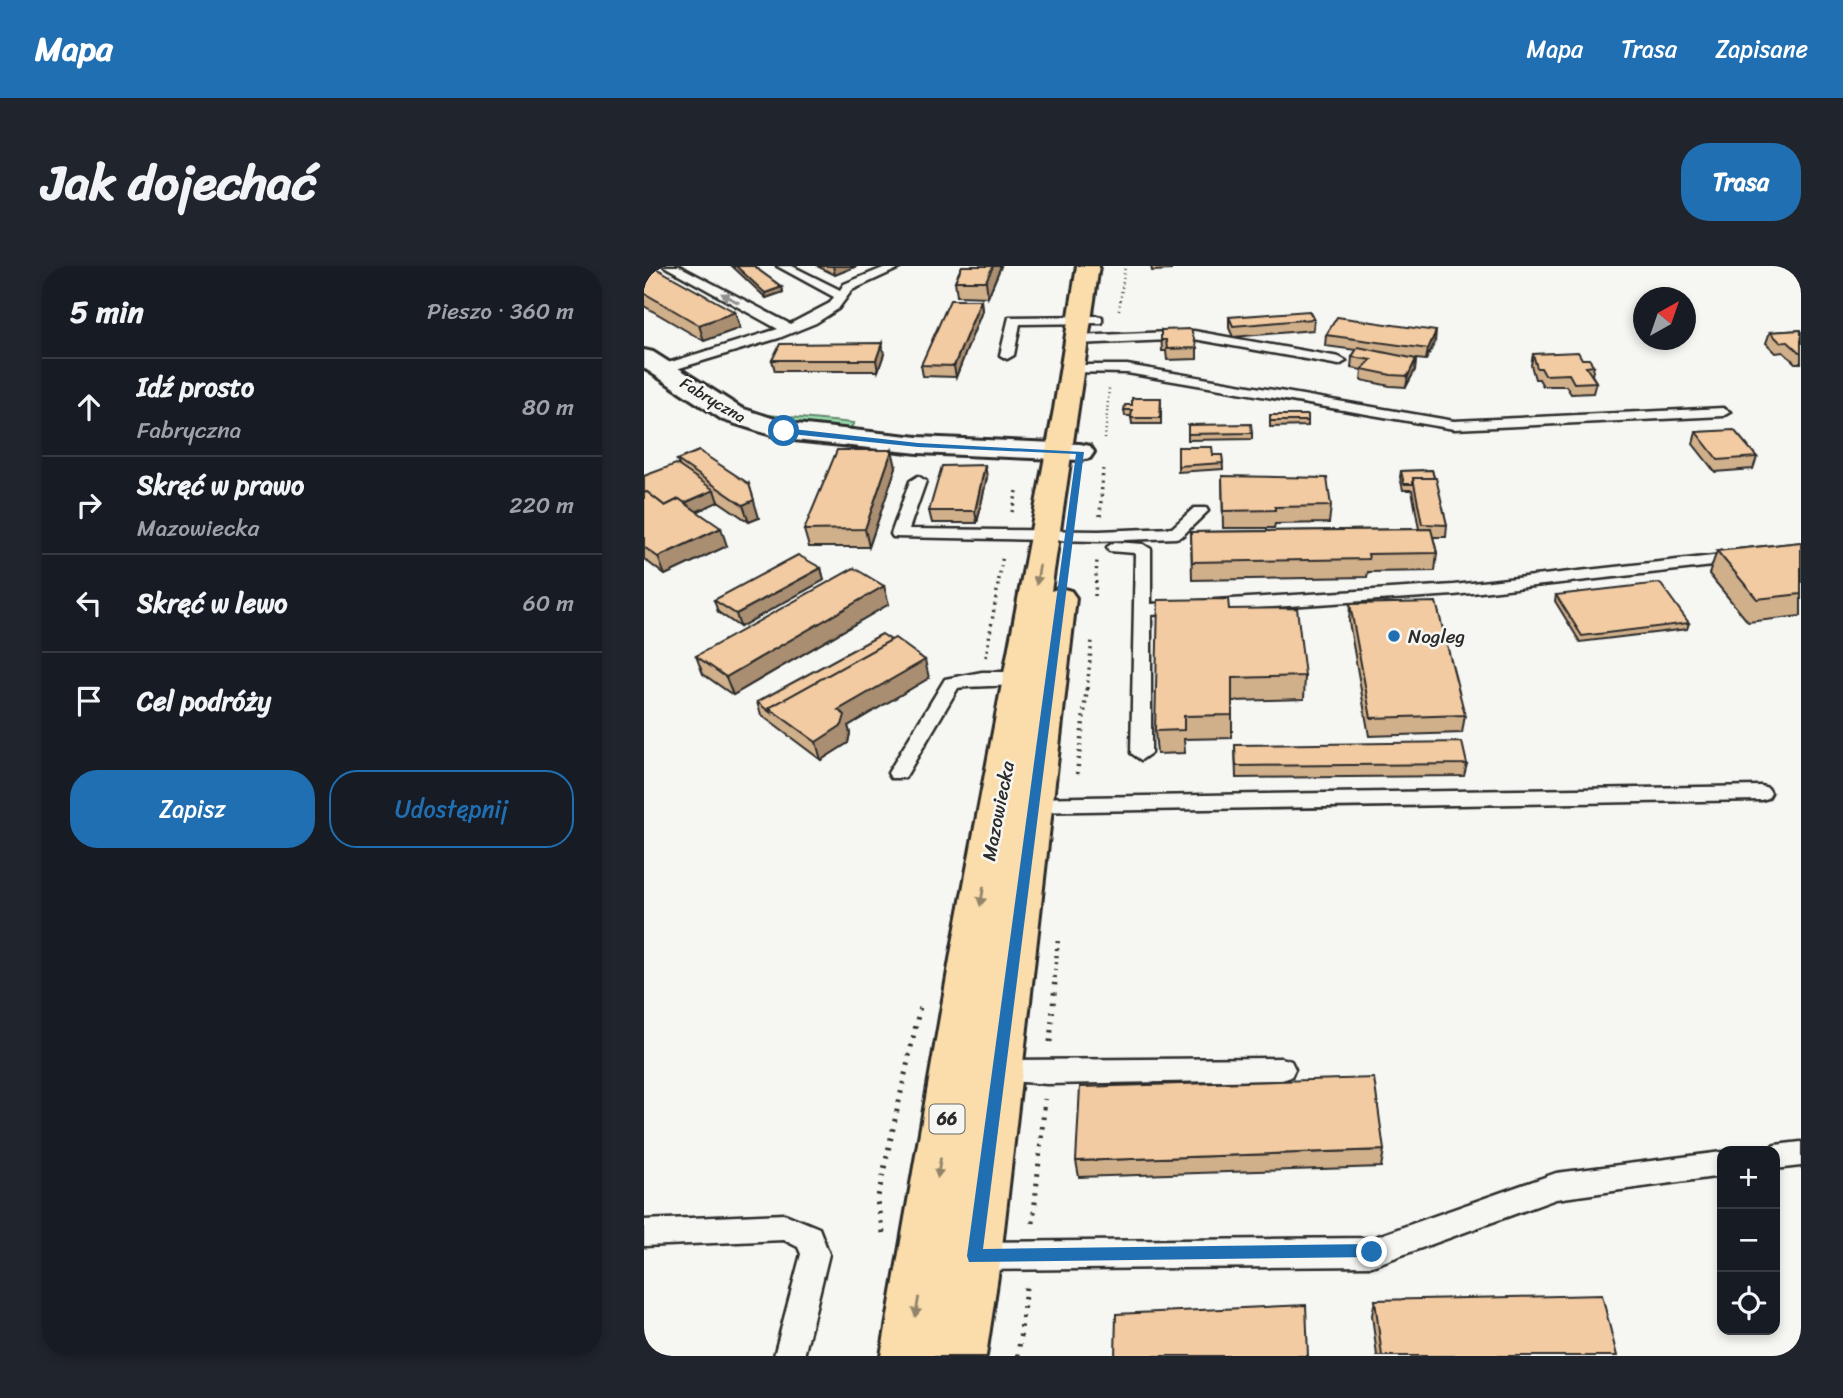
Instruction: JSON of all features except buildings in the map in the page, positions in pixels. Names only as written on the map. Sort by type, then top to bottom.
[{"type":"main road","name":"Mazowiecka","points":[[1085,343],[1088,266]]},
{"type":"main road","name":"Mazowiecka","points":[[958,1356],[950,1257],[1085,343],[1104,266]]},
{"type":"main road","name":"Mazowiecka","points":[[909,1356],[950,1257]]},
{"type":"street","name":"Fabryczna","points":[[653,363],[733,414],[784,431],[918,445],[1069,452]]},
{"type":"lane","points":[[670,266],[789,329]]},
{"type":"lane","points":[[783,266],[842,296]]},
{"type":"lane","points":[[653,363],[789,329],[834,306],[848,288],[898,266]]},
{"type":"lane","points":[[1007,355],[1014,320],[1085,343],[1127,369],[1454,425],[1723,412]]},
{"type":"lane","points":[[1085,343],[1194,335],[1339,361]]},
{"type":"lane","points":[[918,481],[899,534],[1176,533],[1200,511]]},
{"type":"lane","points":[[1057,534],[1098,545],[1143,549],[1141,753]]},
{"type":"lane","points":[[1142,610],[1454,590],[1759,556]]},
{"type":"lane","points":[[898,773],[952,682],[982,678],[1035,678]]},
{"type":"lane","points":[[1015,805],[1761,793]]},
{"type":"lane","points":[[976,1071],[1047,1073],[1282,1069]]},
{"type":"lane","points":[[1780,1156],[1801,1154]]},
{"type":"lane","points":[[950,1257],[1372,1252],[1556,1186],[1717,1165]]},
{"type":"lane","points":[[644,1233],[785,1227],[809,1238],[815,1254],[789,1356]]},
{"type":"green space","points":[[757,414],[854,423],[849,430],[794,425]]},
{"type":"place","name":"Nogleg","points":[[1394,636]]},
{"type":"route","points":[[784,431],[918,445],[1080,452],[1013,948],[975,1256],[1372,1252]]}]
